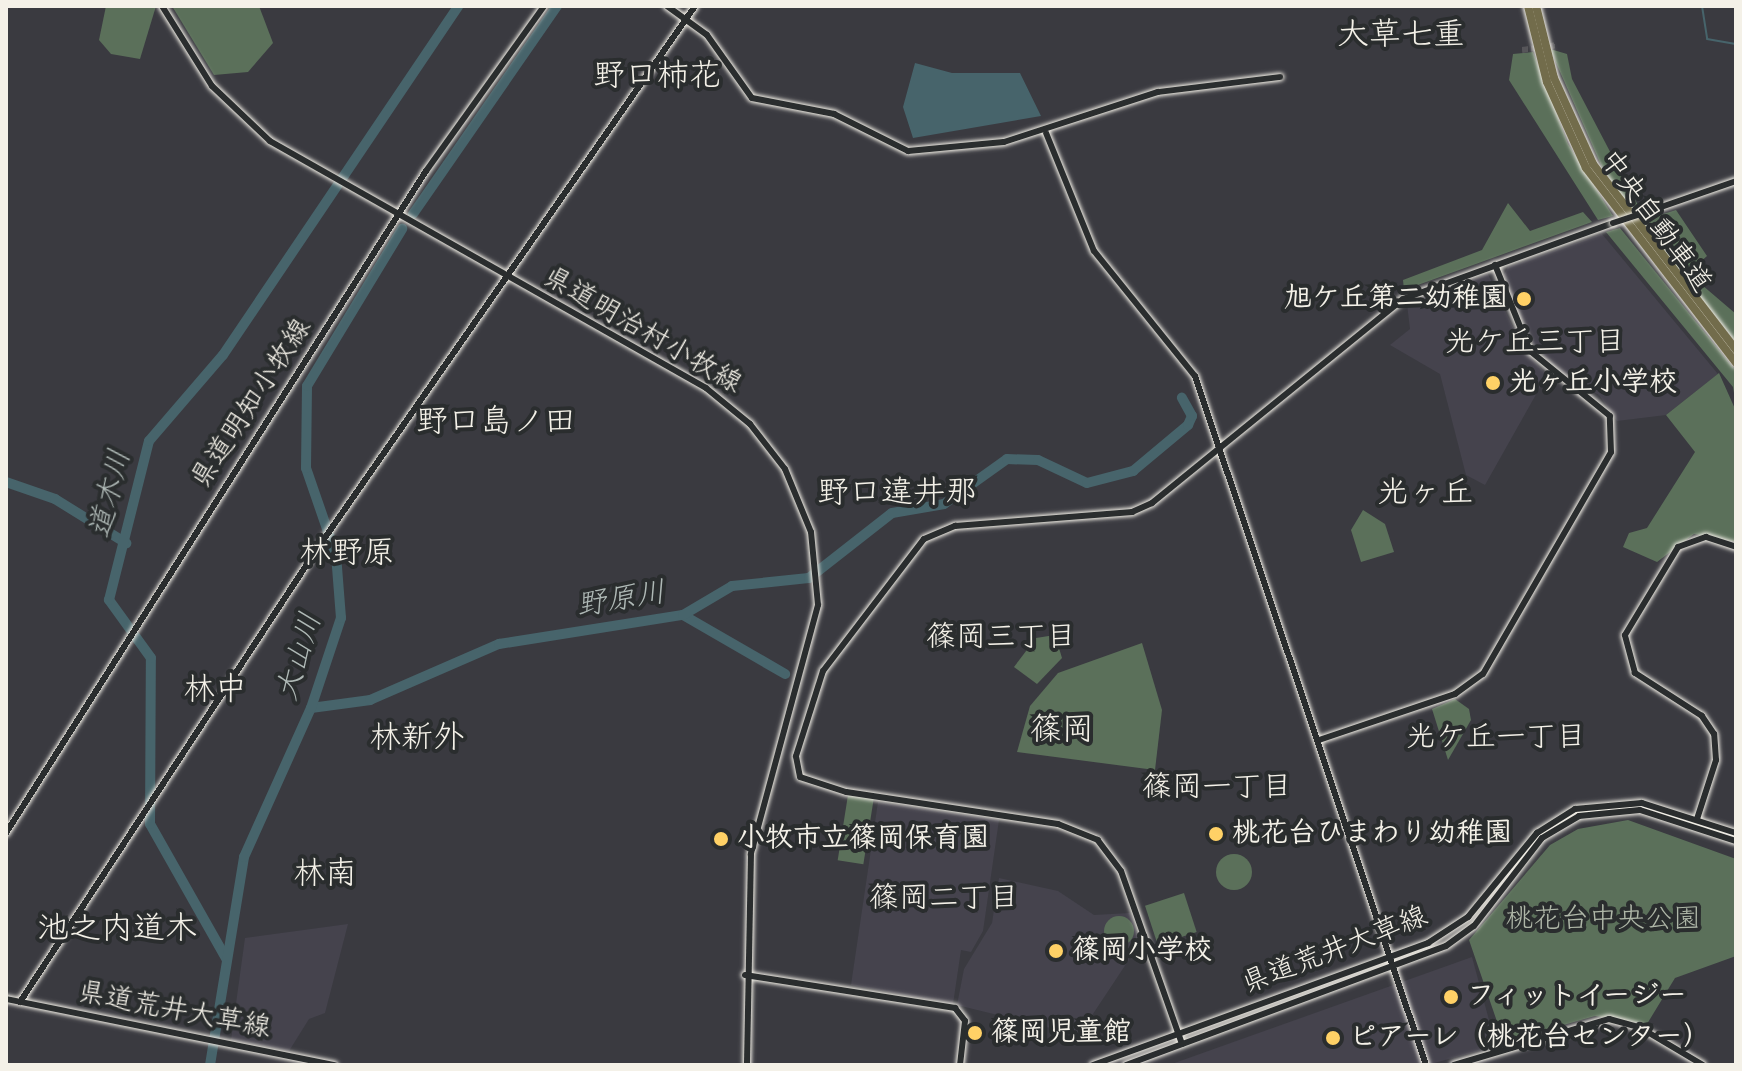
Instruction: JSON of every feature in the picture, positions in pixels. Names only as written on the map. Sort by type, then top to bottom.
[{"type":"highway","name":"中央自動車道","points":[[1528,6],[1552,95],[1586,168],[1736,363]]},
{"type":"highway","name":"中央自動車道","points":[[1536,6],[1554,78],[1593,164],[1736,350]]},
{"type":"street","name":"県道明治村小牧線","points":[[162,6],[232,107],[270,141],[736,410],[792,481],[818,574],[810,656],[751,854],[745,975],[746,1065]]},
{"type":"street","name":"県道明知小牧線","points":[[6,833],[397,216],[544,6]]},
{"type":"street","points":[[667,6],[686,19],[752,98],[834,114],[899,150],[1046,133],[1158,92],[1280,77]]},
{"type":"street","points":[[20,1002],[322,541],[695,6]]},
{"type":"street","points":[[1046,133],[1094,251],[1188,361],[1319,740],[1426,1065]]},
{"type":"street","points":[[1182,1044],[1121,871],[1090,835],[846,792],[795,769],[823,671],[924,539],[955,526],[1132,512],[1378,315],[1495,265],[1736,181]]},
{"type":"street","points":[[1319,740],[1455,694],[1483,674],[1611,452],[1610,416],[1535,357],[1495,265]]},
{"type":"street","points":[[1696,823],[1716,760],[1714,734],[1696,712],[1635,673],[1625,635],[1674,550],[1706,537],[1736,547]]},
{"type":"street","name":"県道荒井大草線","points":[[1093,1065],[1390,955],[1459,925],[1537,833],[1575,809],[1625,802],[1736,833]]},
{"type":"street","name":"県道荒井大草線","points":[[1126,1065],[1393,965],[1465,934],[1533,847],[1568,821],[1625,809],[1696,823],[1736,841]]},
{"type":"street","points":[[745,975],[955,1008],[965,1021],[960,1065]]},
{"type":"street","name":"県道荒井大草線","points":[[6,999],[334,1065]]},
{"type":"street","points":[[1454,1065],[1609,1019],[1639,1027],[1703,1065]]},
{"type":"shaded area","points":[[1602,234],[1718,374],[1666,415],[1617,421],[1599,395],[1554,368],[1527,336],[1504,275],[1508,267]]},
{"type":"shaded area","name":"光ヶ丘小学校","points":[[1488,274],[1524,351],[1547,375],[1485,485],[1466,475],[1440,374],[1390,345],[1410,329],[1407,304]]},
{"type":"shaded area","points":[[878,802],[999,820],[983,931],[971,952],[961,950],[953,1004],[851,985]]},
{"type":"shaded area","name":"篠岡小学校","points":[[999,878],[1058,891],[1094,915],[1130,913],[1140,943],[1079,1035],[957,1005],[964,969],[992,923]]},
{"type":"shaded area","points":[[348,924],[325,1013],[309,1019],[289,1051],[231,1040],[245,938]]},
{"type":"shaded area","points":[[1472,957],[1496,1046],[1427,1065],[1169,1065]]},
{"type":"green space","points":[[106,6],[156,6],[140,59],[111,54],[99,40]]},
{"type":"green space","points":[[172,6],[259,6],[273,43],[248,72],[214,75]]},
{"type":"green space","points":[[1550,49],[1567,54],[1572,79],[1639,207],[1630,210],[1601,165]]},
{"type":"green space","points":[[1533,52],[1568,144],[1613,216],[1598,220],[1509,80],[1513,54]]},
{"type":"green space","points":[[1508,203],[1530,231],[1583,212],[1592,222],[1404,290],[1403,280],[1482,250]]},
{"type":"green space","points":[[1676,210],[1707,256],[1688,273],[1736,314],[1736,342],[1638,222]]},
{"type":"green space","points":[[1620,228],[1736,371],[1736,405],[1733,387],[1606,232]]},
{"type":"green space","points":[[1719,373],[1736,411],[1736,542],[1694,534],[1657,562],[1623,547],[1629,533],[1647,528],[1695,452],[1666,415]]},
{"type":"green space","points":[[1363,510],[1385,524],[1394,552],[1361,562],[1351,530]]},
{"type":"green space","points":[[1055,635],[1062,658],[1037,684],[1014,667],[1036,638]]},
{"type":"green space","points":[[1142,643],[1162,710],[1155,770],[1017,752],[1030,706],[1058,673]]},
{"type":"green space","points":[[1455,699],[1469,709],[1471,720],[1448,760],[1432,709]]},
{"type":"green space","points":[[848,795],[874,799],[863,864],[838,860]]},
{"type":"green space","name":"桃花台中央公園","points":[[1628,820],[1736,859],[1736,956],[1675,978],[1647,1024],[1595,1016],[1504,1042],[1469,940],[1550,845],[1578,829]]},
{"type":"green space","points":[[1234,854],[1247,859],[1252,872],[1247,885],[1234,890],[1221,885],[1216,872],[1221,859]]},
{"type":"green space","points":[[1184,893],[1197,932],[1158,945],[1145,906]]},
{"type":"green space","points":[[1119,916],[1130,920],[1134,931],[1130,942],[1119,946],[1108,942],[1104,931],[1108,920]]},
{"type":"water","points":[[915,63],[952,73],[1020,73],[1041,116],[913,138],[903,107]]},
{"type":"waterway","name":"道木川","points":[[227,960],[150,824],[151,658],[109,600],[149,441],[223,355],[458,6]]},
{"type":"waterway","name":"大山川","points":[[413,214],[557,6]]},
{"type":"waterway","points":[[1702,6],[1707,39],[1736,44]]},
{"type":"waterway","name":"大山川","points":[[210,1065],[244,857],[311,708],[341,618],[336,555],[306,468],[307,386],[402,229]]},
{"type":"waterway","name":"野原川","points":[[311,708],[370,700],[499,644],[683,615],[732,586],[809,578],[892,513],[944,504],[1007,459],[1038,460],[1087,483],[1133,471],[1188,425],[1192,416],[1182,398]]},
{"type":"waterway","points":[[6,482],[55,499],[126,543]]},
{"type":"waterway","points":[[683,615],[785,674]]},
{"type":"tunnel","points":[[1522,50],[1556,45]]},
{"type":"place","name":"旭ケ丘第二幼稚園","points":[[1524,299]]},
{"type":"place","name":"光ヶ丘小学校","points":[[1493,383]]},
{"type":"place","name":"桃花台ひまわり幼稚園","points":[[1216,834]]},
{"type":"place","name":"小牧市立篠岡保育園","points":[[721,839]]},
{"type":"place","name":"篠岡小学校","points":[[1056,951]]},
{"type":"place","name":"フィットイージー","points":[[1451,997]]},
{"type":"place","name":"篠岡児童館","points":[[975,1033]]},
{"type":"place","name":"ピアーレ（桃花台センター）","points":[[1333,1038]]},
{"type":"district","name":"大草七重","points":[[1401,35]]},
{"type":"district","name":"野口柿花","points":[[657,76]]},
{"type":"district","name":"光ケ丘三丁目","points":[[1535,343]]},
{"type":"district","name":"野口島ノ田","points":[[496,422]]},
{"type":"district","name":"野口違井那","points":[[897,493]]},
{"type":"district","name":"光ヶ丘","points":[[1425,493]]},
{"type":"district","name":"林野原","points":[[347,553]]},
{"type":"district","name":"篠岡三丁目","points":[[1001,638]]},
{"type":"district","name":"林中","points":[[215,690]]},
{"type":"district","name":"篠岡","points":[[1062,730]]},
{"type":"district","name":"林新外","points":[[417,738]]},
{"type":"district","name":"光ケ丘一丁目","points":[[1496,738]]},
{"type":"district","name":"篠岡一丁目","points":[[1217,788]]},
{"type":"district","name":"林南","points":[[325,874]]},
{"type":"district","name":"篠岡二丁目","points":[[944,899]]},
{"type":"district","name":"池之内道木","points":[[117,929]]}]
